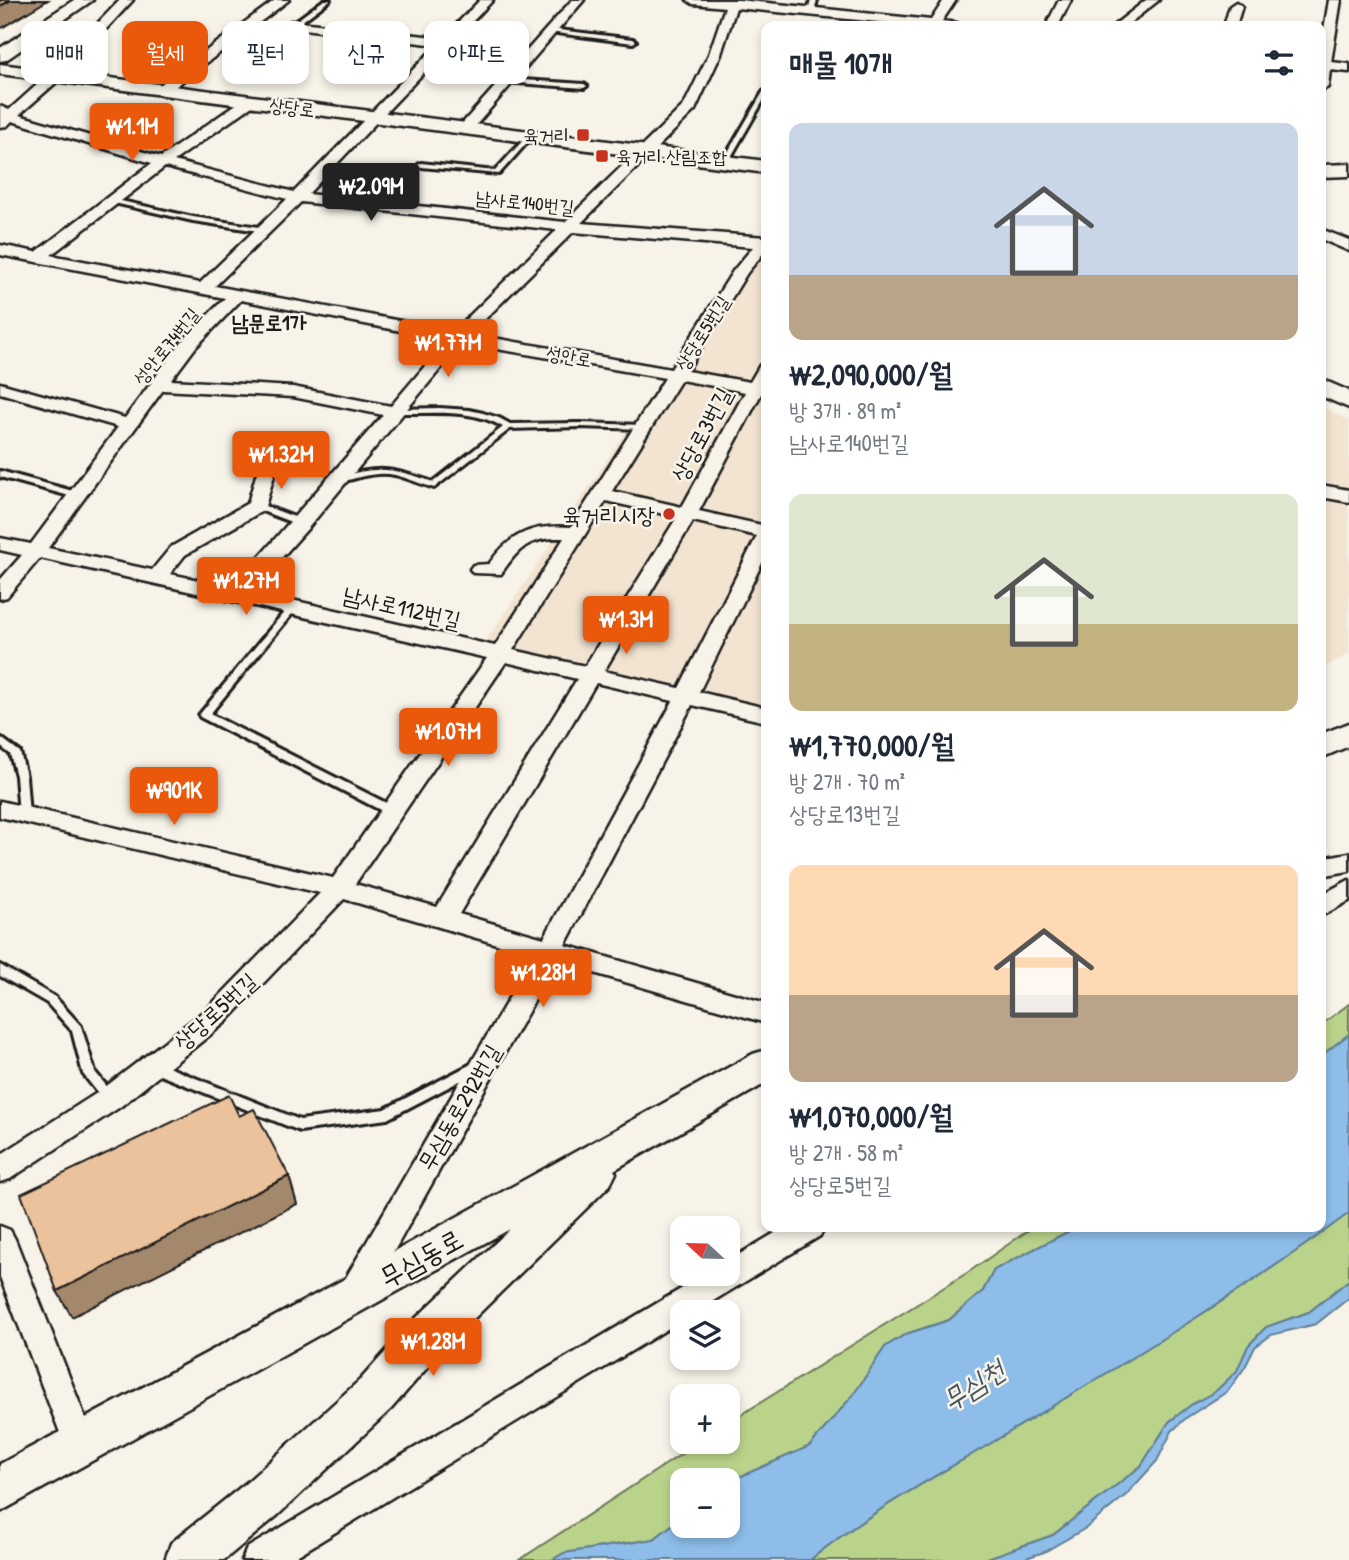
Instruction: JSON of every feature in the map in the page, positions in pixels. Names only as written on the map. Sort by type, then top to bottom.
[{"type":"main road","points":[[0,56],[85,0]]},
{"type":"main road","name":"상당로","points":[[0,69],[21,72]]},
{"type":"main road","name":"상당로","points":[[108,83],[761,166]]},
{"type":"main road","points":[[1326,171],[1349,170]]},
{"type":"main road","points":[[1326,388],[1349,400]]},
{"type":"main road","points":[[1326,744],[1349,733]]},
{"type":"main road","name":"무심동로","points":[[0,1489],[352,1297],[761,1068]]},
{"type":"main road","points":[[188,1560],[262,1499],[376,1394],[430,1333],[629,1141]]},
{"type":"street","points":[[162,90],[279,0]]},
{"type":"street","points":[[466,21],[487,0]]},
{"type":"street","points":[[529,56],[578,0]]},
{"type":"street","points":[[693,0],[813,6],[848,16],[902,21]]},
{"type":"street","points":[[848,16],[862,0]]},
{"type":"street","points":[[936,21],[950,0]]},
{"type":"street","points":[[1054,21],[1065,0]]},
{"type":"street","points":[[1126,21],[1153,0]]},
{"type":"street","points":[[1326,35],[1335,0]]},
{"type":"street","points":[[107,21],[125,2]]},
{"type":"street","points":[[238,594],[302,523],[458,337],[690,107],[715,54],[733,2]]},
{"type":"street","points":[[1231,21],[1236,6]]},
{"type":"street","points":[[309,26],[424,39]]},
{"type":"street","points":[[205,287],[265,230],[424,64]]},
{"type":"street","points":[[1326,66],[1349,68]]},
{"type":"street","points":[[3,117],[45,84]]},
{"type":"street","points":[[465,129],[504,84]]},
{"type":"street","points":[[39,257],[163,162],[250,101]]},
{"type":"street","name":"남사로140번길","points":[[3,117],[296,197],[761,247]]},
{"type":"street","points":[[1326,235],[1349,246]]},
{"type":"street","name":"성안로","points":[[0,250],[458,337],[761,389]]},
{"type":"street","name":"상당로5번길","points":[[0,1170],[110,1099],[217,1014],[339,888],[500,655],[741,271],[761,250]]},
{"type":"street","name":"성안로74번길","points":[[0,593],[35,552],[190,344],[237,295]]},
{"type":"street","points":[[159,385],[293,392],[396,411]]},
{"type":"street","points":[[1,389],[130,425]]},
{"type":"street","name":"상당로3번길","points":[[443,919],[761,389]]},
{"type":"street","points":[[156,577],[178,551],[257,506],[268,465]]},
{"type":"street","points":[[1326,492],[1349,496]]},
{"type":"street","points":[[601,494],[761,534]]},
{"type":"street","points":[[480,569],[494,570],[505,552],[528,533],[543,530],[576,533]]},
{"type":"street","name":"남사로112번길","points":[[0,544],[238,594],[761,714]]},
{"type":"street","name":"무심동로292번길","points":[[352,1297],[550,950],[687,696],[761,545]]},
{"type":"street","points":[[0,809],[339,888],[761,1011]]},
{"type":"street","points":[[1326,866],[1349,862]]},
{"type":"street","points":[[1326,903],[1349,889]]},
{"type":"street","points":[[259,1560],[802,1232]]},
{"type":"street","points":[[0,1239],[80,1445]]},
{"type":"lane","points":[[299,21],[327,0]]},
{"type":"lane","points":[[551,31],[633,41]]},
{"type":"lane","points":[[529,82],[584,86]]},
{"type":"lane","points":[[725,162],[761,101]]},
{"type":"lane","points":[[421,165],[497,173],[529,137]]},
{"type":"lane","points":[[112,201],[265,230]]},
{"type":"lane","points":[[396,411],[479,413],[498,420],[508,428]]},
{"type":"lane","points":[[338,480],[374,470],[395,471],[434,485],[508,428],[580,425],[643,427]]},
{"type":"lane","points":[[0,474],[77,495]]},
{"type":"lane","points":[[257,506],[302,523]]},
{"type":"lane","points":[[293,607],[204,715],[392,811]]},
{"type":"lane","points":[[0,741],[15,752],[21,776],[23,815]]},
{"type":"lane","points":[[0,970],[51,1000],[77,1029],[89,1073],[110,1099]]},
{"type":"lane","points":[[152,1066],[300,1126],[387,1114],[486,1061]]},
{"type":"shaded area","name":"육거리시장","points":[[760,231],[761,704],[486,641]]},
{"type":"shaded area","points":[[1326,409],[1349,421],[1349,654],[1326,666]]},
{"type":"green space","points":[[1349,1004],[1349,1034],[1326,1052],[1326,1021]]},
{"type":"green space","points":[[1349,1213],[1349,1280],[1309,1312],[1266,1327],[1248,1346],[1237,1371],[1216,1391],[1169,1422],[1141,1466],[1053,1535],[982,1560],[810,1560],[883,1508],[1183,1326]]},
{"type":"green space","points":[[1026,1232],[1067,1232],[994,1270],[983,1291],[949,1320],[906,1334],[885,1347],[854,1394],[810,1446],[740,1477],[740,1468],[670,1468],[670,1526],[654,1539],[564,1553],[552,1560],[519,1560],[682,1454],[740,1454],[740,1415],[970,1271]]},
{"type":"water","points":[[1349,1034],[1349,1213],[1326,1230],[1326,1052]]},
{"type":"water","name":"무심천","points":[[1067,1232],[1323,1232],[1183,1326],[883,1508],[810,1560],[552,1560],[564,1553],[654,1539],[670,1526],[670,1538],[740,1538],[740,1477],[810,1446],[854,1394],[885,1347],[906,1334],[949,1320],[983,1291],[994,1270]]},
{"type":"water","points":[[1349,1280],[1349,1298],[1316,1324],[1271,1335],[1255,1347],[1228,1391],[1186,1418],[1172,1431],[1157,1461],[1126,1495],[1086,1528],[1044,1552],[1020,1560],[982,1560],[1053,1535],[1141,1466],[1169,1422],[1216,1391],[1237,1371],[1248,1346],[1266,1327],[1309,1312]]},
{"type":"building","points":[[0,0],[11,0],[0,6]]},
{"type":"building","points":[[229,1095],[239,1116],[254,1109],[289,1176],[57,1291],[21,1194]]},
{"type":"place","name":"육거리","points":[[583,135]]},
{"type":"place","name":"육거리.산림조합","points":[[602,156]]},
{"type":"place","name":"육거리시장","points":[[669,514]]},
{"type":"district","name":"남문로1가","points":[[269,322]]}]
